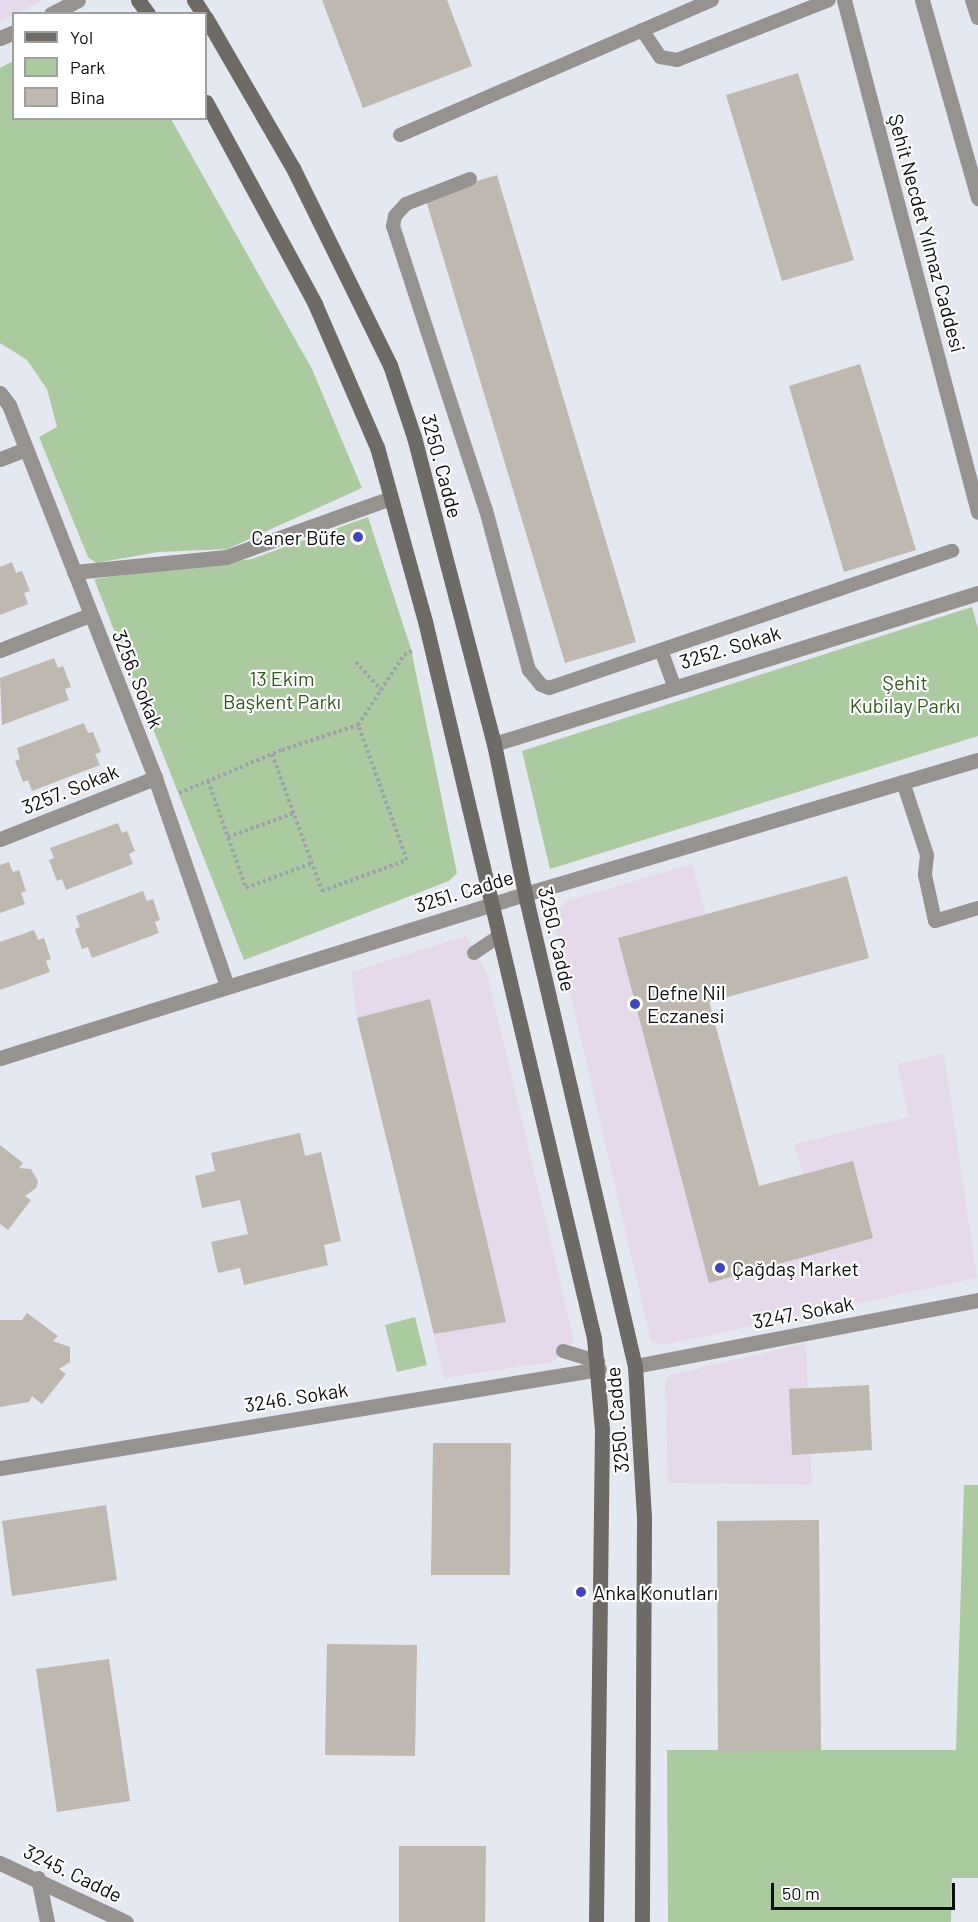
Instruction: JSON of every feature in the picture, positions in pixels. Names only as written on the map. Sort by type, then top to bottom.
[{"type":"street","name":"Şehit Necdet Yılmaz Caddesi","points":[[844,0],[978,512]]},
{"type":"street","points":[[922,0],[978,198]]},
{"type":"street","points":[[54,12],[72,1]]},
{"type":"street","name":"3250. Cadde","points":[[207,20],[293,168],[390,365],[414,436],[494,744],[525,894],[635,1366],[644,1519],[642,1922]]},
{"type":"street","name":"3250. Cadde","points":[[207,104],[315,304],[356,393],[391,498],[430,643],[598,1366],[602,1429],[596,1922]]},
{"type":"street","name":"3256. Sokak","points":[[0,393],[26,449],[155,778],[227,986]]},
{"type":"street","points":[[0,459],[26,449]]},
{"type":"street","points":[[74,573],[226,557],[391,498]]},
{"type":"street","name":"3252. Sokak","points":[[494,744],[978,593]]},
{"type":"street","points":[[0,650],[90,615]]},
{"type":"street","name":"3251. Cadde","points":[[0,1058],[491,904],[978,760]]},
{"type":"street","name":"3257. Sokak","points":[[0,839],[155,778]]},
{"type":"street","name":"3247. Sokak","points":[[635,1366],[978,1300]]},
{"type":"street","name":"3246. Sokak","points":[[0,1468],[598,1366]]},
{"type":"street","name":"3245. Cadde","points":[[0,1863],[38,1878],[126,1922]]},
{"type":"street","points":[[38,1878],[47,1922]]},
{"type":"lane","points":[[400,135],[712,0]]},
{"type":"lane","points":[[642,30],[660,57],[677,60],[829,0]]},
{"type":"lane","points":[[972,0],[978,18]]},
{"type":"lane","points":[[470,179],[406,204],[395,216],[393,226],[486,510],[529,670],[534,680],[549,688],[952,551]]},
{"type":"lane","points":[[661,650],[674,686]]},
{"type":"lane","points":[[903,782],[927,855],[925,875],[935,921],[978,908]]},
{"type":"lane","points":[[474,953],[499,936]]},
{"type":"lane","points":[[563,1351],[598,1366]]},
{"type":"path","points":[[162,800],[272,754],[358,725],[404,655],[430,643]]},
{"type":"path","points":[[356,662],[381,690]]},
{"type":"path","points":[[272,754],[322,891],[407,860],[358,725]]},
{"type":"path","points":[[208,781],[246,888],[312,863]]},
{"type":"path","points":[[228,837],[294,813]]},
{"type":"shaded area","points":[[0,0],[43,0],[18,12],[12,12],[12,15],[0,21]]},
{"type":"shaded area","points":[[692,864],[728,997],[710,1002],[759,1186],[803,1174],[794,1144],[909,1117],[897,1064],[944,1054],[977,1278],[664,1345],[651,1341],[554,923],[555,913],[567,901]]},
{"type":"shaded area","points":[[466,936],[487,973],[574,1340],[553,1362],[444,1378],[357,1018],[351,972]]},
{"type":"shaded area","points":[[806,1343],[812,1485],[668,1483],[665,1383],[670,1375]]},
{"type":"green space","points":[[12,62],[12,120],[172,120],[312,369],[362,488],[227,549],[158,552],[96,563],[88,557],[39,437],[57,427],[47,389],[27,360],[0,343],[0,68]]},
{"type":"green space","name":"13 Ekim Başkent Parkı","points":[[368,517],[411,649],[457,873],[449,881],[244,960],[94,579],[252,559]]},
{"type":"green space","name":"Şehit Kubilay Parkı","points":[[972,607],[978,629],[978,736],[550,869],[522,751]]},
{"type":"green space","points":[[415,1317],[427,1365],[397,1372],[385,1325]]},
{"type":"green space","points":[[964,1485],[978,1485],[978,1878],[952,1878],[951,1922],[668,1922],[667,1750],[956,1750]]},
{"type":"building","points":[[322,0],[447,0],[472,66],[363,108]]},
{"type":"building","points":[[798,73],[854,260],[782,281],[726,95]]},
{"type":"building","points":[[497,175],[636,642],[565,663],[425,197]]},
{"type":"building","points":[[860,364],[916,550],[844,572],[789,386]]},
{"type":"building","name":"Caner Büfe","points":[[361,525],[369,541],[354,548],[346,532]]},
{"type":"building","points":[[12,562],[16,573],[22,571],[30,591],[24,593],[28,604],[0,615],[0,567]]},
{"type":"building","points":[[54,658],[58,668],[63,666],[71,687],[65,689],[69,700],[2,725],[0,678]]},
{"type":"building","points":[[84,723],[88,733],[93,732],[101,752],[95,754],[100,765],[32,791],[28,780],[23,782],[15,761],[20,759],[17,748]]},
{"type":"building","points":[[118,823],[122,833],[127,831],[135,851],[129,854],[133,864],[66,890],[62,879],[57,881],[49,860],[54,858],[50,848]]},
{"type":"building","points":[[9,862],[13,872],[19,870],[26,891],[21,893],[25,904],[0,913],[0,865]]},
{"type":"building","points":[[847,876],[869,958],[709,1002],[759,1186],[853,1161],[873,1238],[709,1283],[618,938]]},
{"type":"building","points":[[143,891],[147,901],[153,899],[160,920],[155,922],[159,933],[92,958],[88,947],[82,949],[75,929],[80,927],[76,916]]},
{"type":"building","points":[[34,930],[38,940],[44,938],[51,959],[46,961],[50,972],[0,990],[0,942]]},
{"type":"building","points":[[430,999],[506,1322],[434,1334],[357,1018]]},
{"type":"building","points":[[300,1133],[305,1156],[321,1152],[341,1241],[324,1245],[328,1265],[244,1285],[240,1268],[218,1273],[211,1242],[248,1234],[240,1200],[202,1208],[195,1176],[215,1171],[211,1153]]},
{"type":"building","points":[[0,1145],[23,1163],[19,1168],[31,1169],[38,1181],[36,1188],[25,1196],[31,1200],[8,1230],[0,1224]]},
{"type":"building","points":[[27,1313],[58,1336],[53,1341],[70,1347],[70,1362],[59,1369],[66,1374],[42,1404],[32,1396],[29,1402],[0,1407],[0,1320],[22,1320]]},
{"type":"building","points":[[869,1385],[872,1450],[792,1455],[789,1389]]},
{"type":"building","points":[[433,1443],[511,1443],[510,1575],[431,1575]]},
{"type":"building","points":[[106,1505],[117,1580],[12,1596],[2,1521]]},
{"type":"building","points":[[819,1520],[821,1750],[718,1751],[717,1521]]},
{"type":"building","points":[[578,1584],[585,1584],[585,1600],[577,1600]]},
{"type":"building","points":[[327,1644],[417,1645],[415,1756],[325,1755]]},
{"type":"building","points":[[109,1659],[130,1801],[57,1812],[36,1669]]},
{"type":"building","points":[[399,1846],[486,1846],[485,1922],[399,1922]]},
{"type":"place","name":"Caner Büfe","points":[[358,537]]},
{"type":"place","name":"Defne Nil Eczanesi","points":[[635,1004]]},
{"type":"place","name":"Çağdaş Market","points":[[720,1268]]},
{"type":"place","name":"Anka Konutları","points":[[581,1592]]}]
